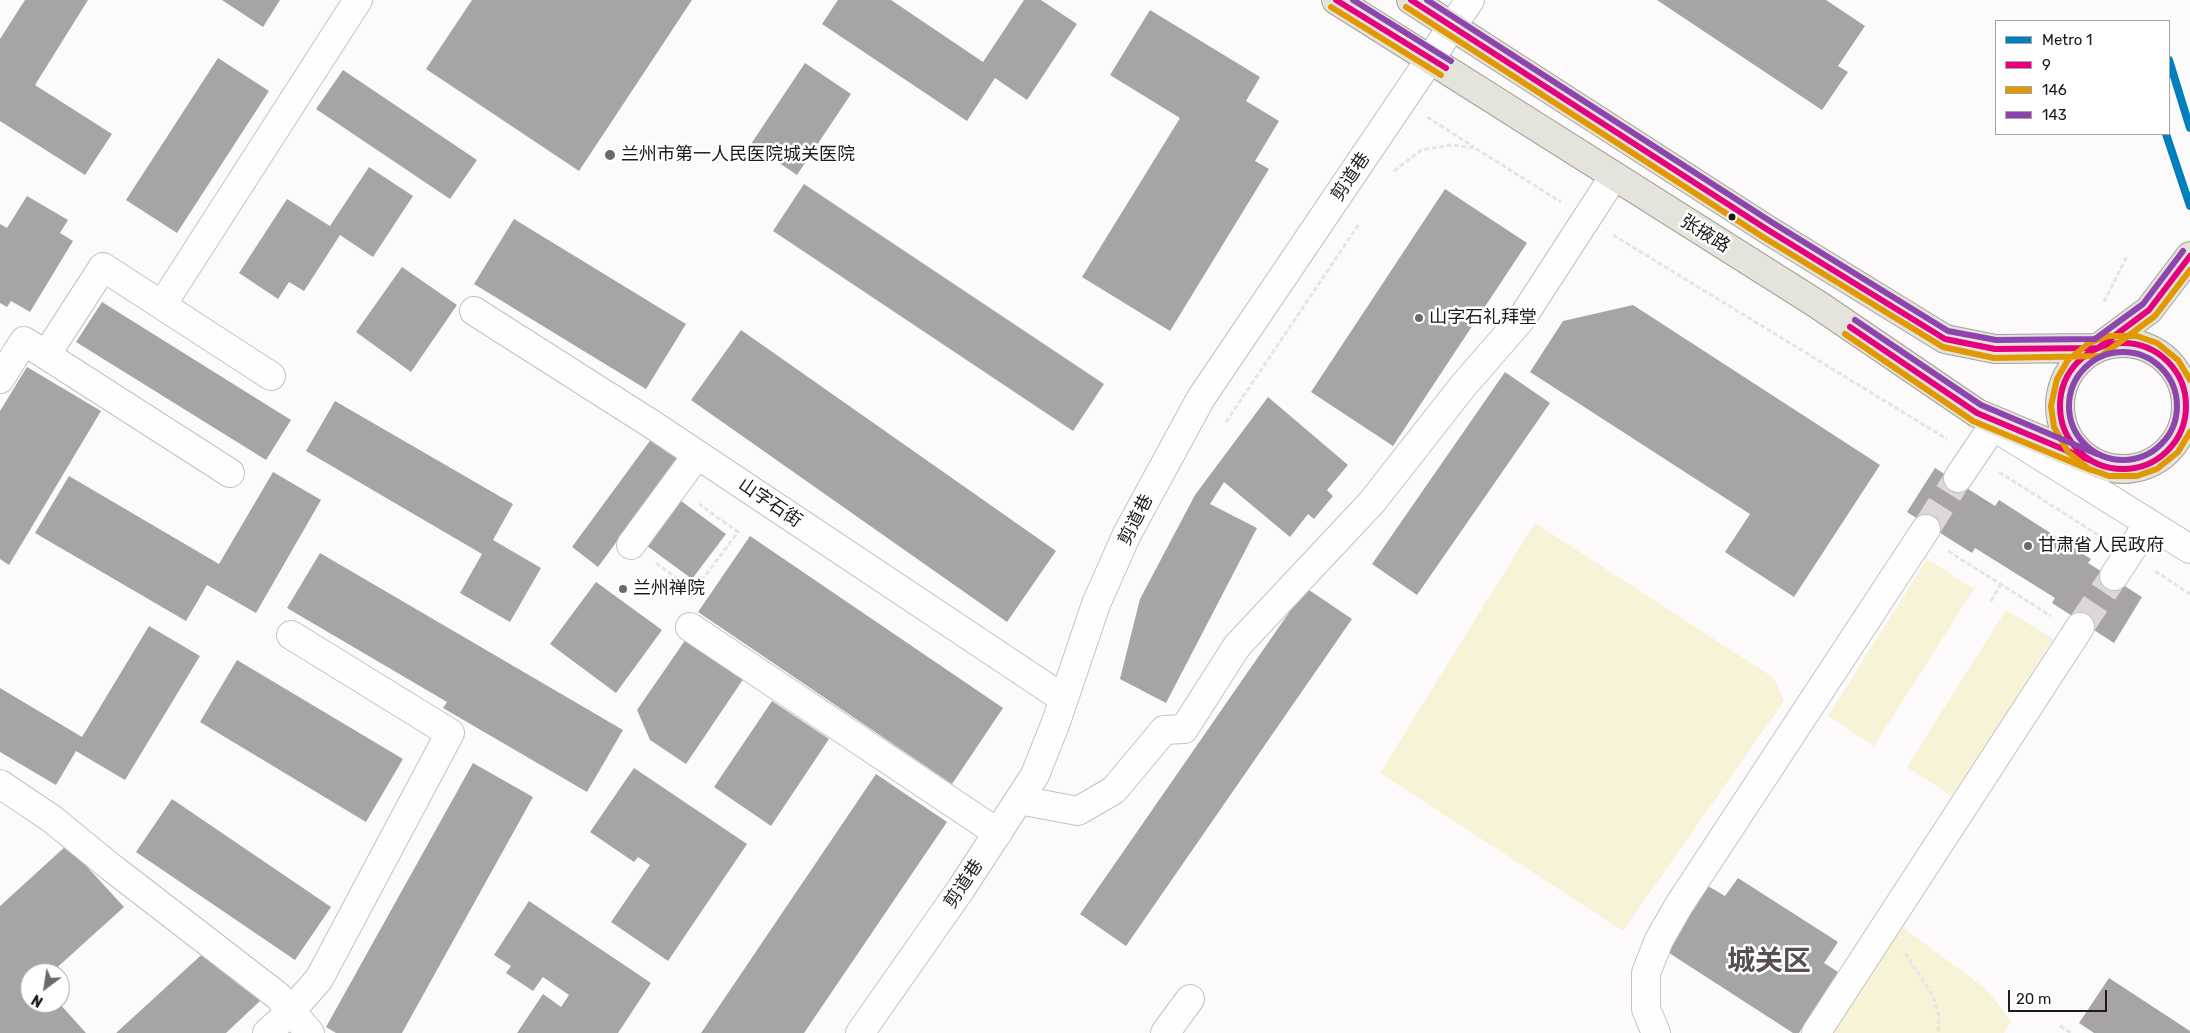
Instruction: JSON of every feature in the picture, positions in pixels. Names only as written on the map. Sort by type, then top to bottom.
[{"type":"main road","name":"张掖路","points":[[1336,0],[1432,58],[1817,304],[1985,420],[2094,462]]},
{"type":"main road","points":[[1411,0],[1768,230],[1945,339],[1995,349],[2098,348],[2116,343],[2134,344],[2152,350],[2167,361],[2179,375],[2188,398],[2182,430],[2174,445],[2153,462],[2128,470],[2110,468],[2094,462],[2078,450],[2066,434],[2060,414],[2061,394],[2068,375],[2081,359],[2098,348],[2149,310],[2190,256]]},
{"type":"street","points":[[162,305],[358,0]]},
{"type":"street","name":"剪道巷","points":[[860,1033],[998,833],[1035,775],[1096,604],[1127,534],[1201,398],[1470,0]]},
{"type":"street","points":[[1019,800],[1078,811],[1114,790],[1164,730],[1184,729],[1237,646],[1372,502],[1463,386],[1522,318],[1614,176]]},
{"type":"street","points":[[46,356],[104,267],[270,376]]},
{"type":"street","name":"山字石街","points":[[474,311],[697,455],[1064,698]]},
{"type":"street","points":[[0,379],[24,341],[230,473]]},
{"type":"street","points":[[1958,478],[1974,456],[1985,420],[2183,545]]},
{"type":"street","points":[[631,545],[697,455]]},
{"type":"street","points":[[2094,462],[2123,495],[2183,545]]},
{"type":"street","points":[[2121,565],[2148,524]]},
{"type":"street","points":[[1656,1033],[1646,1008],[1646,973],[1659,940],[1695,881],[1924,531]]},
{"type":"street","points":[[690,627],[998,833]]},
{"type":"street","points":[[1816,1033],[2078,629]]},
{"type":"street","points":[[267,1033],[291,1011],[319,979],[450,733],[291,635]]},
{"type":"street","points":[[0,784],[52,819],[112,868],[278,996],[310,1033]]},
{"type":"street","points":[[1166,1033],[1190,999]]},
{"type":"path","points":[[1403,101],[1587,218],[1974,456],[2121,565],[2190,594]]},
{"type":"path","points":[[1390,178],[1395,169],[1422,150],[1451,145],[1475,148]]},
{"type":"path","points":[[1222,427],[1363,218]]},
{"type":"path","points":[[2104,302],[2127,256]]},
{"type":"path","points":[[631,545],[694,592],[738,532],[675,486]]},
{"type":"path","points":[[1924,531],[2001,584],[2078,629]]},
{"type":"path","points":[[1991,601],[2001,584]]},
{"type":"path","points":[[1886,926],[1932,996],[1939,1018],[1938,1033]]},
{"type":"path","points":[[2060,1026],[2071,1033]]},
{"type":"shaded area","points":[[1535,523],[1774,678],[1784,701],[1623,931],[1380,773]]},
{"type":"shaded area","points":[[1927,559],[1974,589],[1874,746],[1828,716]]},
{"type":"shaded area","points":[[2006,610],[2053,639],[1953,797],[1907,767]]},
{"type":"shaded area","points":[[1901,926],[1986,989],[2011,1021],[2004,1033],[1832,1033]]},
{"type":"building","points":[[25,0],[88,0],[35,85],[112,134],[85,175],[0,121],[0,39]]},
{"type":"building","points":[[222,0],[280,0],[263,27]]},
{"type":"building","points":[[472,0],[692,0],[579,171],[426,69]]},
{"type":"building","points":[[838,0],[891,0],[983,62],[1024,0],[1041,0],[1077,24],[1027,100],[995,78],[967,121],[822,24]]},
{"type":"building","points":[[1657,0],[1826,0],[1865,26],[1838,66],[1848,72],[1822,110]]},
{"type":"building","points":[[1150,10],[1260,77],[1246,101],[1279,121],[1255,161],[1269,169],[1170,331],[1082,277],[1180,118],[1110,75]]},
{"type":"building","points":[[218,58],[269,91],[177,233],[126,200]]},
{"type":"building","points":[[805,63],[851,94],[797,175],[751,144]]},
{"type":"building","points":[[343,70],[477,160],[450,199],[316,109]]},
{"type":"building","points":[[369,167],[413,196],[373,257],[340,235],[304,291],[289,282],[278,299],[239,273],[287,199],[330,226]]},
{"type":"building","points":[[804,184],[1104,384],[1073,431],[773,231]]},
{"type":"building","name":"山字石礼拜堂","points":[[1445,189],[1527,243],[1393,446],[1311,392]]},
{"type":"building","points":[[27,196],[68,220],[60,233],[73,241],[30,312],[11,301],[7,307],[0,303],[0,224],[7,228]]},
{"type":"building","points":[[514,219],[686,324],[646,389],[474,284]]},
{"type":"building","points":[[402,267],[457,305],[411,372],[356,332]]},
{"type":"building","points":[[102,302],[291,420],[266,460],[76,342]]},
{"type":"building","points":[[1633,305],[1880,465],[1794,597],[1725,552],[1750,514],[1530,372],[1563,321]]},
{"type":"building","points":[[741,330],[1056,551],[1007,622],[691,400]]},
{"type":"building","points":[[27,367],[101,411],[9,565],[0,559],[0,411]]},
{"type":"building","points":[[1505,372],[1550,403],[1417,595],[1372,564]]},
{"type":"building","points":[[1268,397],[1348,465],[1327,490],[1333,496],[1314,519],[1308,514],[1290,537],[1224,482],[1210,504],[1257,528],[1166,703],[1120,679],[1140,599],[1195,495]]},
{"type":"building","points":[[335,401],[513,504],[493,540],[541,568],[510,622],[460,593],[482,554],[306,451]]},
{"type":"building","points":[[652,438],[679,457],[598,567],[572,547]]},
{"type":"building","points":[[1935,468],[1995,506],[1999,500],[2091,559],[2088,563],[2142,597],[2114,643],[2052,603],[2055,598],[1975,548],[1972,553],[1907,512]]},
{"type":"building","points":[[273,472],[321,500],[256,613],[207,585],[186,621],[35,533],[69,476],[219,564]]},
{"type":"building","points":[[677,498],[726,534],[692,579],[643,543]]},
{"type":"building","points":[[750,536],[1003,708],[952,784],[698,612]]},
{"type":"building","points":[[320,553],[623,730],[587,792],[443,708],[447,702],[287,608]]},
{"type":"building","points":[[596,582],[662,630],[616,693],[550,644]]},
{"type":"building","points":[[1306,588],[1352,619],[1126,946],[1080,914]]},
{"type":"building","points":[[149,626],[200,656],[125,780],[76,751],[56,785],[0,752],[0,688],[82,737]]},
{"type":"building","points":[[686,639],[744,678],[686,764],[650,740],[637,710]]},
{"type":"building","points":[[237,660],[403,759],[366,822],[200,722]]},
{"type":"building","points":[[772,701],[829,739],[771,826],[714,787]]},
{"type":"building","points":[[473,763],[533,797],[402,1033],[336,1033],[326,1027]]},
{"type":"building","points":[[634,768],[747,844],[668,961],[611,922],[650,865],[638,857],[634,862],[590,832]]},
{"type":"building","points":[[876,774],[947,822],[804,1033],[701,1033]]},
{"type":"building","points":[[172,799],[331,907],[295,960],[136,852]]},
{"type":"building","points":[[67,845],[124,907],[62,963],[20,963],[20,1013],[68,1013],[86,1033],[0,1033],[0,906]]},
{"type":"building","points":[[1738,878],[1838,942],[1824,963],[1838,972],[1799,1033],[1793,1033],[1666,951],[1708,886],[1725,896]]},
{"type":"building","points":[[529,901],[651,983],[618,1033],[517,1033],[543,994],[561,1007],[569,995],[543,977],[533,991],[506,973],[511,966],[494,955]]},
{"type":"building","points":[[210,947],[260,1001],[226,1033],[116,1033]]},
{"type":"building","points":[[2109,978],[2190,1031],[2190,1033],[2094,1033],[2079,1023]]},
{"type":"tunnel","points":[[1926,529],[1958,478]]},
{"type":"tunnel","points":[[2080,627],[2114,576]]},
{"type":"metro line","name":"1","points":[[2170,63],[2190,128]]},
{"type":"metro line","name":"1","points":[[2166,135],[2190,206]]},
{"type":"transit line","name":"9","points":[[1336,0],[1446,68]]},
{"type":"transit line","name":"143","points":[[1353,0],[1451,61]]},
{"type":"transit line","name":"9","points":[[1411,0],[1768,230],[1945,339],[1995,349],[2098,348],[2149,310],[2190,256]]},
{"type":"transit line","name":"143","points":[[1427,0],[1773,223],[1948,331],[1996,340],[2095,339],[2143,304],[2183,251]]},
{"type":"transit line","name":"146","points":[[1331,7],[1441,75]]},
{"type":"transit line","name":"146","points":[[1406,7],[1763,237],[1943,347],[1994,358],[2101,356],[2155,316],[2190,270]]},
{"type":"transit line","name":"143","points":[[1855,320],[1981,405],[2097,454]]},
{"type":"transit line","name":"9","points":[[1850,327],[1977,413],[2094,462]]},
{"type":"transit line","name":"146","points":[[1845,334],[1973,421],[2091,470]]},
{"type":"transit line","name":"146","points":[[2190,380],[2178,360],[2157,343],[2137,336],[2109,336],[2089,343],[2068,360],[2057,379],[2051,406],[2054,427],[2068,452],[2089,469],[2109,476],[2137,476],[2157,469],[2178,452],[2190,432]]},
{"type":"transit line","name":"9","points":[[2123,343],[2147,348],[2168,361],[2181,382],[2186,406],[2181,430],[2168,451],[2147,464],[2123,469],[2099,464],[2078,451],[2065,430],[2060,406],[2065,382],[2078,361],[2099,348],[2123,343]]},
{"type":"transit line","name":"143","points":[[2123,352],[2144,356],[2161,368],[2173,385],[2177,406],[2173,427],[2161,444],[2144,456],[2123,460],[2102,456],[2085,444],[2073,427],[2069,406],[2073,385],[2085,368],[2102,356],[2123,352]]},
{"type":"place","name":"兰州市第一人民医院城关医院","points":[[610,155]]},
{"type":"place","name":"山字石礼拜堂","points":[[1419,318]]},
{"type":"place","name":"甘肃省人民政府","points":[[2028,546]]},
{"type":"place","name":"兰州禅院","points":[[623,589]]},
{"type":"district","name":"城关区","points":[[1769,962]]}]
